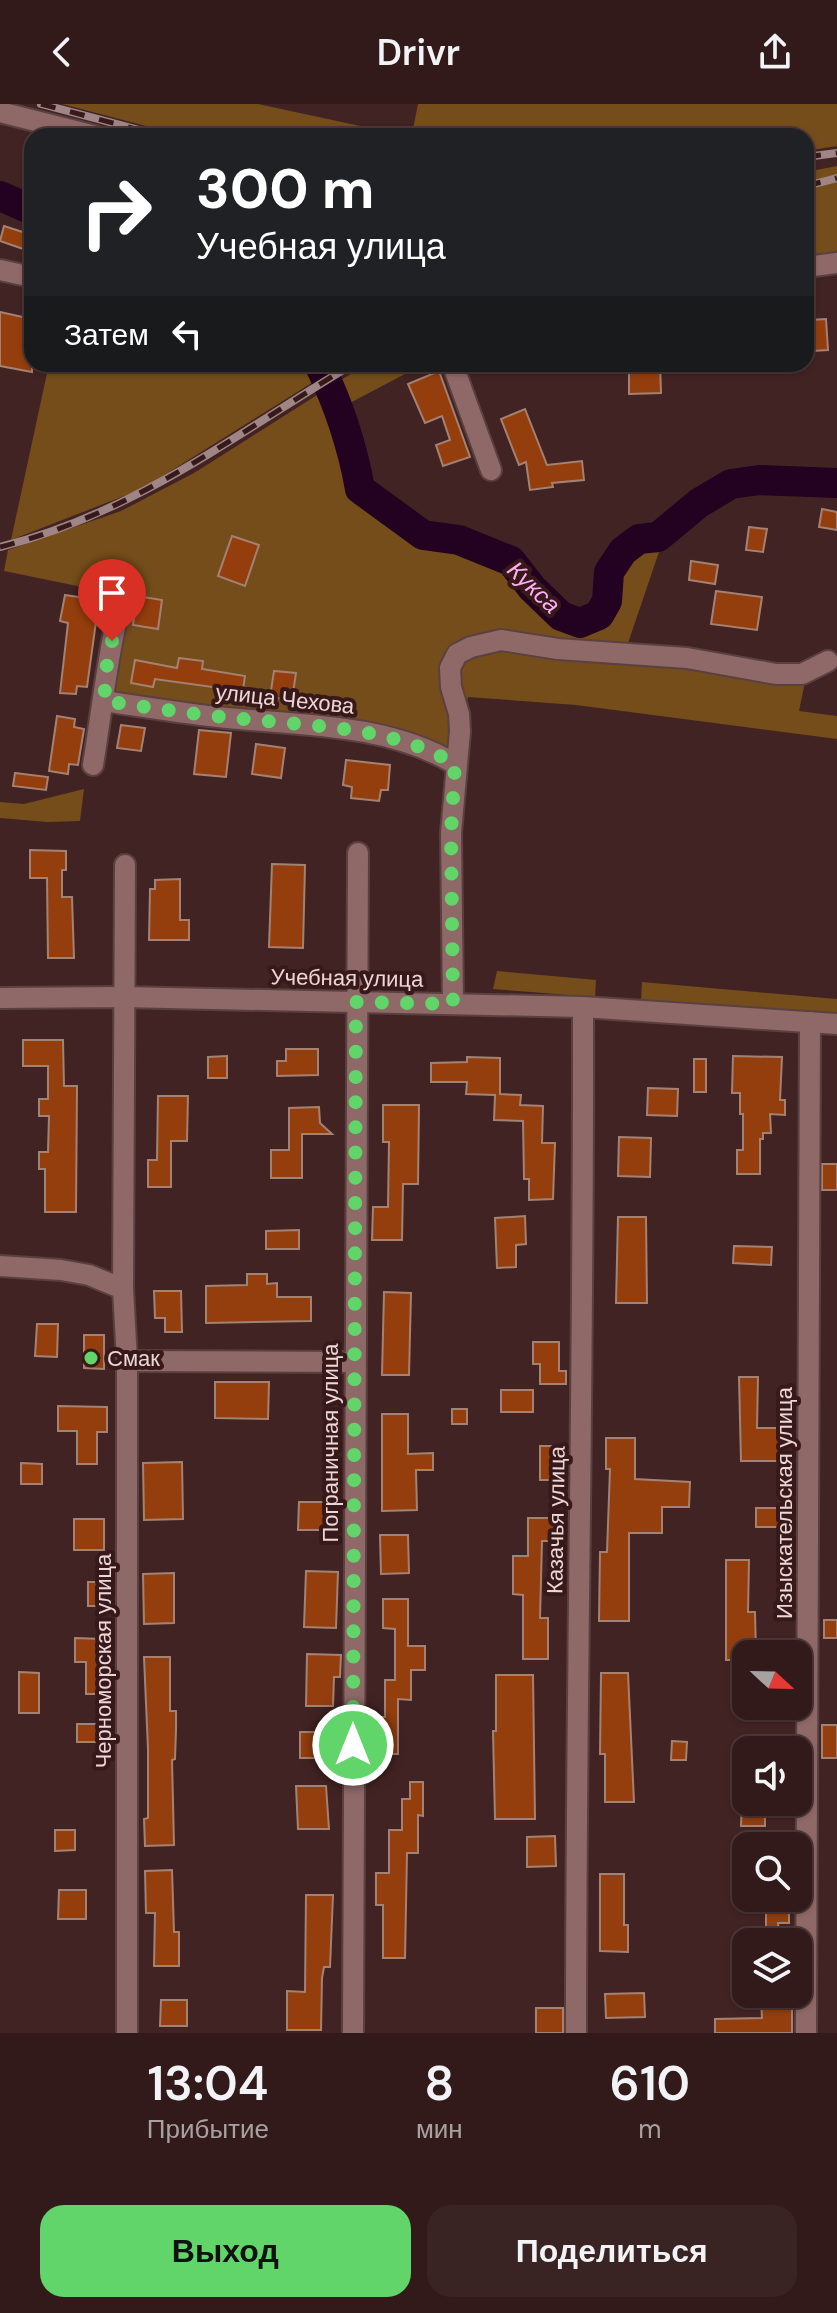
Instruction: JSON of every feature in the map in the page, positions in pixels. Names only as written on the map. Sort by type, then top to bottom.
[{"type":"street","points":[[0,112],[63,128]]},
{"type":"street","points":[[814,266],[837,263]]},
{"type":"street","points":[[0,270],[24,275]]},
{"type":"street","points":[[455,372],[491,470]]},
{"type":"street","points":[[93,765],[107,664],[117,618]]},
{"type":"street","points":[[453,1004],[451,847],[455,764],[460,731],[450,668],[457,654],[471,647],[501,640],[558,649],[687,658],[776,674],[802,674],[828,661]]},
{"type":"street","name":"улица Чехова","points":[[104,701],[211,716],[362,731],[435,751],[455,764]]},
{"type":"street","name":"Пограничная улица","points":[[353,2033],[358,853]]},
{"type":"street","name":"Черноморская улица","points":[[125,865],[123,1289],[127,1361],[127,2033]]},
{"type":"street","name":"Учебная улица","points":[[0,998],[123,997],[583,1007],[837,1024]]},
{"type":"street","name":"Казачья улица","points":[[576,2033],[576,1722],[584,1304],[583,1007]]},
{"type":"street","name":"Изыскательская улица","points":[[806,2033],[810,1022]]},
{"type":"street","points":[[0,1266],[89,1275],[123,1289]]},
{"type":"street","points":[[127,1361],[354,1362]]},
{"type":"shaded area","points":[[62,104],[258,104],[369,128],[154,128]]},
{"type":"shaded area","points":[[418,104],[837,104],[837,146],[814,150],[814,128],[413,128]]},
{"type":"shaded area","points":[[837,166],[837,254],[814,258],[814,170]]},
{"type":"shaded area","points":[[47,372],[315,372],[318,379],[142,489],[11,540]]},
{"type":"shaded area","points":[[354,372],[409,372],[346,405],[336,383]]},
{"type":"shaded area","points":[[325,390],[353,491],[420,540],[459,545],[507,567],[531,595],[559,619],[580,628],[602,620],[623,560],[644,546],[662,543],[626,649],[560,644],[452,651],[454,716],[451,754],[110,695],[120,623],[131,597],[4,571],[8,550],[121,511],[194,473]]},
{"type":"shaded area","points":[[502,646],[806,677],[799,711],[837,716],[837,739],[576,705],[468,697],[465,709],[457,667],[462,656]]},
{"type":"shaded area","points":[[84,789],[80,821],[0,818],[0,802],[24,804]]},
{"type":"shaded area","points":[[497,971],[596,980],[595,997],[493,989]]},
{"type":"shaded area","points":[[642,982],[837,999],[837,1015],[641,1000]]},
{"type":"building","points":[[4,226],[24,232],[24,249],[0,241]]},
{"type":"building","points":[[0,312],[24,317],[24,370],[0,366]]},
{"type":"building","points":[[826,319],[828,350],[814,351],[814,320]]},
{"type":"building","points":[[439,372],[470,457],[443,466],[436,445],[450,440],[442,416],[425,423],[408,384]]},
{"type":"building","points":[[629,372],[660,372],[661,393],[629,394]]},
{"type":"building","points":[[525,409],[547,465],[582,461],[584,480],[552,483],[553,487],[530,490],[526,462],[519,465],[501,419]]},
{"type":"building","points":[[822,509],[837,512],[837,530],[819,527]]},
{"type":"building","points":[[749,527],[767,529],[763,552],[746,550]]},
{"type":"building","points":[[232,536],[259,545],[245,586],[218,576]]},
{"type":"building","points":[[691,561],[718,565],[715,584],[689,580]]},
{"type":"building","points":[[716,591],[762,597],[757,630],[711,624]]},
{"type":"building","points":[[65,595],[99,600],[87,687],[77,686],[76,694],[60,693],[68,623],[60,621]]},
{"type":"building","points":[[137,596],[162,600],[158,629],[133,625]]},
{"type":"building","points":[[179,658],[203,661],[202,669],[245,676],[242,696],[220,692],[220,688],[155,679],[153,687],[131,683],[135,660],[177,668]]},
{"type":"building","points":[[274,671],[296,673],[292,700],[270,697]]},
{"type":"building","points":[[57,716],[75,719],[74,727],[84,729],[78,765],[69,764],[68,774],[49,771]]},
{"type":"building","points":[[121,725],[145,728],[141,751],[117,748]]},
{"type":"building","points":[[199,730],[231,733],[226,777],[194,774]]},
{"type":"building","points":[[256,744],[285,748],[281,778],[252,774]]},
{"type":"building","points":[[346,760],[390,765],[388,790],[381,790],[379,801],[351,798],[352,787],[343,785]]},
{"type":"building","points":[[15,773],[48,777],[46,790],[13,786]]},
{"type":"building","points":[[30,850],[66,851],[62,897],[72,897],[74,958],[48,958],[47,878],[30,878]]},
{"type":"building","points":[[272,864],[305,865],[303,948],[269,947]]},
{"type":"building","points":[[180,879],[180,920],[189,920],[189,940],[149,940],[150,889],[155,889],[155,880]]},
{"type":"building","points":[[23,1040],[63,1040],[64,1086],[77,1086],[76,1212],[45,1212],[45,1169],[39,1169],[39,1152],[48,1152],[49,1116],[39,1116],[39,1099],[48,1099],[48,1066],[23,1066]]},
{"type":"building","points":[[286,1049],[318,1049],[318,1075],[277,1076],[277,1061],[286,1061]]},
{"type":"building","points":[[227,1056],[227,1078],[208,1078],[208,1057]]},
{"type":"building","points":[[733,1056],[782,1057],[780,1100],[785,1100],[785,1115],[770,1114],[771,1133],[763,1133],[763,1139],[760,1139],[760,1174],[737,1174],[737,1150],[743,1150],[743,1114],[740,1114],[740,1093],[732,1093]]},
{"type":"building","points":[[467,1057],[500,1058],[500,1094],[521,1095],[520,1105],[543,1106],[542,1143],[555,1143],[553,1199],[529,1200],[529,1179],[524,1179],[523,1121],[494,1120],[495,1095],[466,1094],[467,1082],[431,1082],[431,1063],[467,1062]]},
{"type":"building","points":[[694,1059],[706,1059],[706,1092],[694,1092]]},
{"type":"building","points":[[648,1088],[678,1089],[677,1116],[647,1115]]},
{"type":"building","points":[[158,1096],[188,1096],[187,1141],[171,1141],[171,1187],[148,1187],[148,1160],[157,1160]]},
{"type":"building","points":[[383,1105],[419,1105],[418,1184],[403,1184],[402,1240],[372,1240],[373,1207],[388,1207],[389,1142],[383,1142]]},
{"type":"building","points":[[319,1107],[320,1123],[332,1134],[302,1134],[302,1178],[271,1178],[271,1150],[289,1150],[289,1108]]},
{"type":"building","points":[[619,1137],[651,1138],[650,1177],[618,1176]]},
{"type":"building","points":[[822,1164],[837,1164],[837,1190],[822,1190]]},
{"type":"building","points":[[525,1216],[526,1244],[516,1245],[516,1267],[497,1268],[495,1218]]},
{"type":"building","points":[[618,1217],[646,1217],[647,1303],[616,1303]]},
{"type":"building","points":[[299,1230],[299,1249],[266,1249],[266,1231]]},
{"type":"building","points":[[734,1246],[772,1247],[771,1265],[733,1263]]},
{"type":"building","points":[[247,1274],[267,1274],[267,1284],[277,1283],[277,1297],[311,1297],[311,1321],[206,1323],[206,1286],[247,1285]]},
{"type":"building","points":[[154,1291],[181,1291],[182,1332],[165,1332],[165,1318],[155,1318]]},
{"type":"building","points":[[384,1292],[411,1293],[409,1375],[382,1375]]},
{"type":"building","points":[[37,1324],[58,1324],[57,1357],[35,1356]]},
{"type":"building","points":[[84,1335],[104,1335],[104,1369],[84,1368]]},
{"type":"building","points":[[533,1342],[559,1342],[559,1371],[566,1371],[566,1384],[540,1384],[540,1364],[533,1364]]},
{"type":"building","points":[[739,1377],[758,1377],[757,1428],[779,1428],[779,1461],[741,1461]]},
{"type":"building","points":[[215,1382],[269,1382],[268,1419],[215,1418]]},
{"type":"building","points":[[501,1390],[533,1390],[533,1412],[501,1412]]},
{"type":"building","points":[[58,1406],[107,1407],[107,1432],[97,1432],[97,1464],[77,1464],[77,1431],[58,1431]]},
{"type":"building","points":[[452,1409],[467,1409],[467,1424],[452,1424]]},
{"type":"building","points":[[382,1414],[408,1414],[408,1454],[433,1453],[433,1470],[416,1470],[417,1510],[382,1511]]},
{"type":"building","points":[[606,1438],[635,1438],[635,1479],[690,1482],[689,1507],[662,1507],[662,1533],[629,1533],[629,1621],[599,1621],[600,1552],[607,1552],[610,1469],[606,1469]]},
{"type":"building","points":[[540,1446],[563,1446],[562,1480],[540,1480]]},
{"type":"building","points":[[182,1462],[183,1519],[144,1520],[143,1463]]},
{"type":"building","points":[[21,1463],[42,1464],[42,1484],[21,1484]]},
{"type":"building","points":[[299,1502],[327,1502],[327,1530],[298,1530]]},
{"type":"building","points":[[756,1508],[778,1508],[778,1527],[756,1527]]},
{"type":"building","points":[[528,1518],[554,1518],[554,1541],[542,1541],[540,1618],[548,1618],[548,1659],[523,1659],[523,1595],[513,1594],[513,1556],[528,1556]]},
{"type":"building","points":[[74,1519],[104,1519],[104,1550],[74,1550]]},
{"type":"building","points":[[380,1535],[408,1535],[409,1573],[381,1574]]},
{"type":"building","points":[[726,1560],[749,1560],[748,1612],[755,1612],[756,1640],[732,1640],[732,1660],[726,1660]]},
{"type":"building","points":[[306,1571],[338,1572],[336,1628],[304,1627]]},
{"type":"building","points":[[174,1573],[174,1623],[144,1624],[143,1574]]},
{"type":"building","points":[[88,1582],[103,1582],[103,1606],[88,1606]]},
{"type":"building","points":[[383,1599],[408,1599],[408,1646],[425,1646],[425,1670],[411,1670],[411,1700],[398,1699],[398,1754],[374,1754],[374,1730],[382,1730],[382,1717],[385,1717],[385,1680],[395,1680],[395,1629],[383,1628]]},
{"type":"building","points":[[824,1620],[837,1620],[837,1638],[824,1638]]},
{"type":"building","points":[[75,1638],[102,1639],[102,1694],[86,1694],[86,1662],[75,1662]]},
{"type":"building","points":[[307,1654],[341,1655],[340,1677],[334,1677],[333,1706],[306,1706]]},
{"type":"building","points":[[144,1657],[170,1657],[170,1711],[176,1711],[175,1759],[172,1760],[174,1845],[145,1846],[148,1749]]},
{"type":"building","points":[[19,1672],[39,1673],[39,1713],[19,1713]]},
{"type":"building","points":[[601,1673],[628,1673],[634,1802],[605,1802],[605,1754],[600,1754]]},
{"type":"building","points":[[496,1675],[533,1675],[535,1819],[495,1819],[493,1731],[496,1731]]},
{"type":"building","points":[[77,1724],[106,1724],[106,1742],[77,1742]]},
{"type":"building","points":[[822,1725],[837,1725],[837,1758],[822,1758]]},
{"type":"building","points":[[300,1732],[332,1732],[332,1758],[300,1758]]},
{"type":"building","points":[[672,1741],[687,1742],[686,1760],[671,1760]]},
{"type":"building","points":[[410,1782],[423,1782],[423,1816],[418,1815],[418,1853],[407,1853],[405,1958],[383,1958],[383,1905],[376,1905],[376,1873],[389,1873],[389,1830],[402,1830],[402,1799],[410,1799]]},
{"type":"building","points":[[296,1786],[326,1786],[329,1829],[298,1829]]},
{"type":"building","points":[[741,1816],[765,1816],[765,1826],[741,1826]]},
{"type":"building","points":[[55,1830],[75,1830],[75,1850],[55,1851]]},
{"type":"building","points":[[555,1836],[556,1866],[527,1867],[527,1837]]},
{"type":"building","points":[[172,1870],[174,1932],[179,1932],[179,1966],[154,1966],[155,1913],[146,1913],[145,1871]]},
{"type":"building","points":[[600,1874],[624,1874],[624,1925],[628,1925],[628,1952],[600,1951]]},
{"type":"building","points":[[59,1890],[86,1890],[86,1919],[58,1919]]},
{"type":"building","points":[[306,1895],[333,1895],[330,1967],[324,1967],[322,1978],[321,2030],[287,2030],[287,1991],[305,1992]]},
{"type":"building","points":[[766,1912],[789,1912],[789,1923],[778,1923],[778,1928],[766,1928]]},
{"type":"building","points":[[644,1993],[645,2017],[606,2018],[605,1994]]},
{"type":"building","points":[[161,2000],[187,2000],[187,2026],[160,2026]]},
{"type":"building","points":[[536,2008],[563,2008],[563,2033],[536,2033]]},
{"type":"building","points":[[761,2008],[792,2008],[792,2033],[715,2033],[715,2019],[762,2018]]},
{"type":"waterway","name":"Кукса","points":[[0,196],[24,206]]},
{"type":"waterway","name":"Кукса","points":[[323,372],[344,425],[360,489],[423,535],[459,540],[511,561],[532,588],[561,616],[580,623],[599,615],[607,601],[609,572],[623,551],[639,539],[658,537],[699,503],[731,484],[759,480],[837,483]]},
{"type":"railway","points":[[41,104],[132,128]]},
{"type":"railway","points":[[814,156],[837,153]]},
{"type":"railway","points":[[814,184],[837,178]]},
{"type":"railway","points":[[0,547],[96,514],[140,493],[340,372]]},
{"type":"place","name":"Смак","points":[[91,1358]]},
{"type":"route","points":[[112,641],[104,701],[211,716],[362,731],[435,751],[455,764],[451,833],[453,1004],[356,1002],[353,1745]]}]
